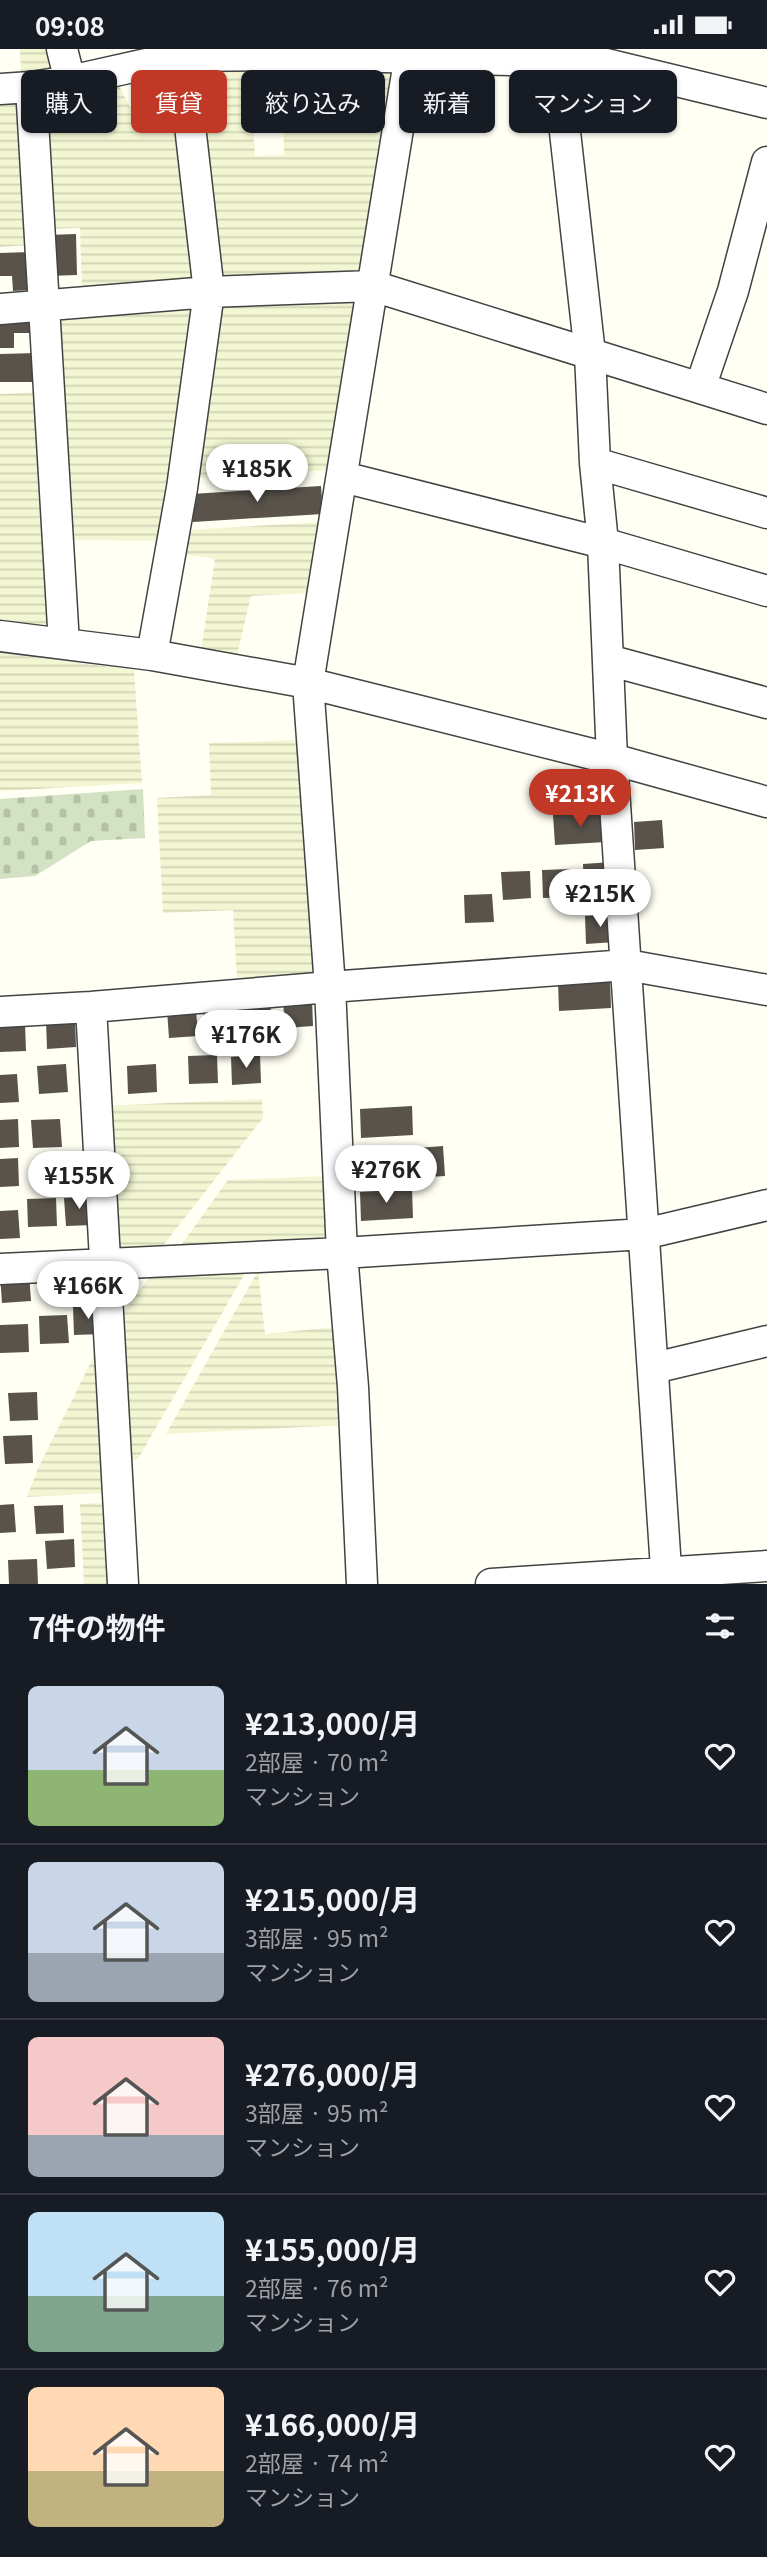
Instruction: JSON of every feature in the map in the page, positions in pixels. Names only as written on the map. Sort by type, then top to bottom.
[{"type":"street","points":[[62,49],[67,70]]},
{"type":"street","points":[[117,71],[182,56],[299,52],[410,53],[557,61],[599,56],[767,103]]},
{"type":"street","points":[[362,1584],[353,1387],[342,1253],[330,987],[308,683],[410,53]]},
{"type":"street","points":[[152,655],[182,488],[209,292],[182,56]]},
{"type":"street","points":[[557,61],[590,354],[595,463],[603,543],[612,759],[666,1579]]},
{"type":"street","points":[[0,89],[21,88]]},
{"type":"street","points":[[34,133],[64,644]]},
{"type":"street","points":[[700,388],[733,291],[767,162]]},
{"type":"street","points":[[0,309],[209,292],[373,286],[767,409]]},
{"type":"street","points":[[595,463],[767,513]]},
{"type":"street","points":[[343,477],[603,543],[767,591]]},
{"type":"street","points":[[0,636],[152,655],[308,683],[612,759],[767,802]]},
{"type":"street","points":[[608,660],[767,703]]},
{"type":"street","points":[[0,1011],[91,1007],[626,965],[767,990]]},
{"type":"street","points":[[91,1007],[123,1584]]},
{"type":"street","points":[[0,1269],[342,1253],[644,1234],[767,1205]]},
{"type":"street","points":[[654,1368],[767,1341]]},
{"type":"street","points":[[491,1584],[666,1579],[767,1566]]},
{"type":"green space","points":[[20,49],[54,49],[58,70],[21,70],[21,75]]},
{"type":"green space","points":[[250,65],[250,70],[241,70],[241,133],[254,133],[255,156],[284,155],[284,133],[383,133],[363,272],[221,284],[202,133],[227,133],[227,70],[194,70],[193,66]]},
{"type":"green space","points":[[283,66],[379,67],[385,70],[283,70]]},
{"type":"green space","points":[[385,70],[392,74],[385,122]]},
{"type":"green space","points":[[117,82],[131,107],[131,133],[180,133],[200,281],[82,291],[80,228],[43,229],[42,133],[117,133]]},
{"type":"green space","points":[[20,98],[30,245],[0,247],[0,100]]},
{"type":"green space","points":[[358,294],[331,470],[191,478],[224,302]]},
{"type":"green space","points":[[203,300],[168,541],[66,540],[52,313]]},
{"type":"green space","points":[[43,392],[53,632],[0,626],[0,394]]},
{"type":"green space","points":[[324,522],[310,593],[251,596],[237,655],[201,650],[215,559],[181,554],[185,530]]},
{"type":"green space","points":[[0,653],[134,670],[142,783],[0,791]]},
{"type":"green space","points":[[302,740],[315,975],[237,980],[233,910],[163,913],[157,798],[211,795],[209,743]]},
{"type":"green space","points":[[143,789],[145,838],[91,841],[35,876],[0,879],[0,799]]},
{"type":"green space","points":[[262,1099],[263,1118],[154,1257],[108,1259],[100,1106]]},
{"type":"green space","points":[[326,1176],[329,1244],[174,1255],[228,1180]]},
{"type":"green space","points":[[248,1268],[138,1459],[124,1463],[113,1326],[152,1274]]},
{"type":"green space","points":[[258,1271],[265,1334],[337,1327],[345,1425],[166,1434]]},
{"type":"green space","points":[[97,1350],[104,1493],[27,1497],[38,1468]]},
{"type":"green space","points":[[111,1502],[115,1584],[84,1584],[80,1504]]},
{"type":"building","points":[[76,234],[77,275],[48,276],[47,235]]},
{"type":"building","points":[[30,252],[31,290],[13,291],[12,276],[0,276],[0,253]]},
{"type":"building","points":[[0,315],[37,315],[37,333],[14,333],[14,348],[0,348]]},
{"type":"building","points":[[37,353],[37,382],[0,382],[0,354]]},
{"type":"building","points":[[321,486],[323,514],[193,522],[191,494]]},
{"type":"building","points":[[605,813],[606,842],[555,845],[553,815]]},
{"type":"building","points":[[662,820],[664,848],[635,850],[634,822]]},
{"type":"building","points":[[612,862],[613,890],[584,892],[583,864]]},
{"type":"building","points":[[570,869],[572,897],[543,898],[542,870]]},
{"type":"building","points":[[530,871],[531,898],[503,900],[501,872]]},
{"type":"building","points":[[492,894],[494,922],[465,923],[464,895]]},
{"type":"building","points":[[614,914],[615,942],[586,944],[585,916]]},
{"type":"building","points":[[610,979],[611,1008],[559,1011],[558,982]]},
{"type":"building","points":[[312,998],[313,1026],[285,1028],[283,1000]]},
{"type":"building","points":[[270,999],[272,1027],[243,1028],[242,1000]]},
{"type":"building","points":[[231,1001],[233,1029],[204,1031],[203,1003]]},
{"type":"building","points":[[196,1009],[198,1036],[169,1038],[167,1010]]},
{"type":"building","points":[[75,1019],[76,1047],[47,1049],[46,1021]]},
{"type":"building","points":[[25,1023],[26,1051],[0,1052],[0,1024]]},
{"type":"building","points":[[217,1055],[218,1083],[189,1084],[188,1056]]},
{"type":"building","points":[[260,1055],[261,1083],[232,1085],[231,1057]]},
{"type":"building","points":[[66,1064],[68,1092],[39,1094],[37,1066]]},
{"type":"building","points":[[156,1064],[157,1092],[128,1094],[127,1066]]},
{"type":"building","points":[[17,1074],[19,1102],[0,1103],[0,1075]]},
{"type":"building","points":[[412,1106],[413,1135],[361,1138],[360,1109]]},
{"type":"building","points":[[18,1119],[19,1147],[0,1148],[0,1120]]},
{"type":"building","points":[[60,1119],[62,1147],[33,1148],[31,1120]]},
{"type":"building","points":[[443,1146],[445,1176],[393,1179],[391,1150]]},
{"type":"building","points":[[18,1158],[19,1186],[0,1187],[0,1159]]},
{"type":"building","points":[[63,1158],[64,1186],[36,1187],[34,1159]]},
{"type":"building","points":[[412,1189],[413,1218],[361,1221],[360,1192]]},
{"type":"building","points":[[93,1197],[94,1225],[66,1226],[64,1198]]},
{"type":"building","points":[[56,1198],[57,1226],[28,1227],[27,1199]]},
{"type":"building","points":[[18,1210],[20,1238],[0,1239],[0,1211]]},
{"type":"building","points":[[29,1273],[31,1301],[2,1303],[0,1275]]},
{"type":"building","points":[[76,1273],[78,1301],[49,1302],[48,1274]]},
{"type":"building","points":[[101,1306],[103,1334],[74,1335],[73,1307]]},
{"type":"building","points":[[67,1315],[69,1343],[40,1344],[39,1316]]},
{"type":"building","points":[[28,1324],[29,1352],[0,1353],[0,1325]]},
{"type":"building","points":[[37,1392],[38,1420],[10,1421],[8,1393]]},
{"type":"building","points":[[32,1435],[33,1463],[5,1464],[3,1436]]},
{"type":"building","points":[[14,1504],[16,1532],[0,1533],[0,1505]]},
{"type":"building","points":[[63,1505],[64,1533],[36,1534],[34,1506]]},
{"type":"building","points":[[74,1539],[75,1567],[47,1569],[45,1541]]},
{"type":"building","points":[[37,1559],[38,1584],[9,1584],[8,1560]]}]
